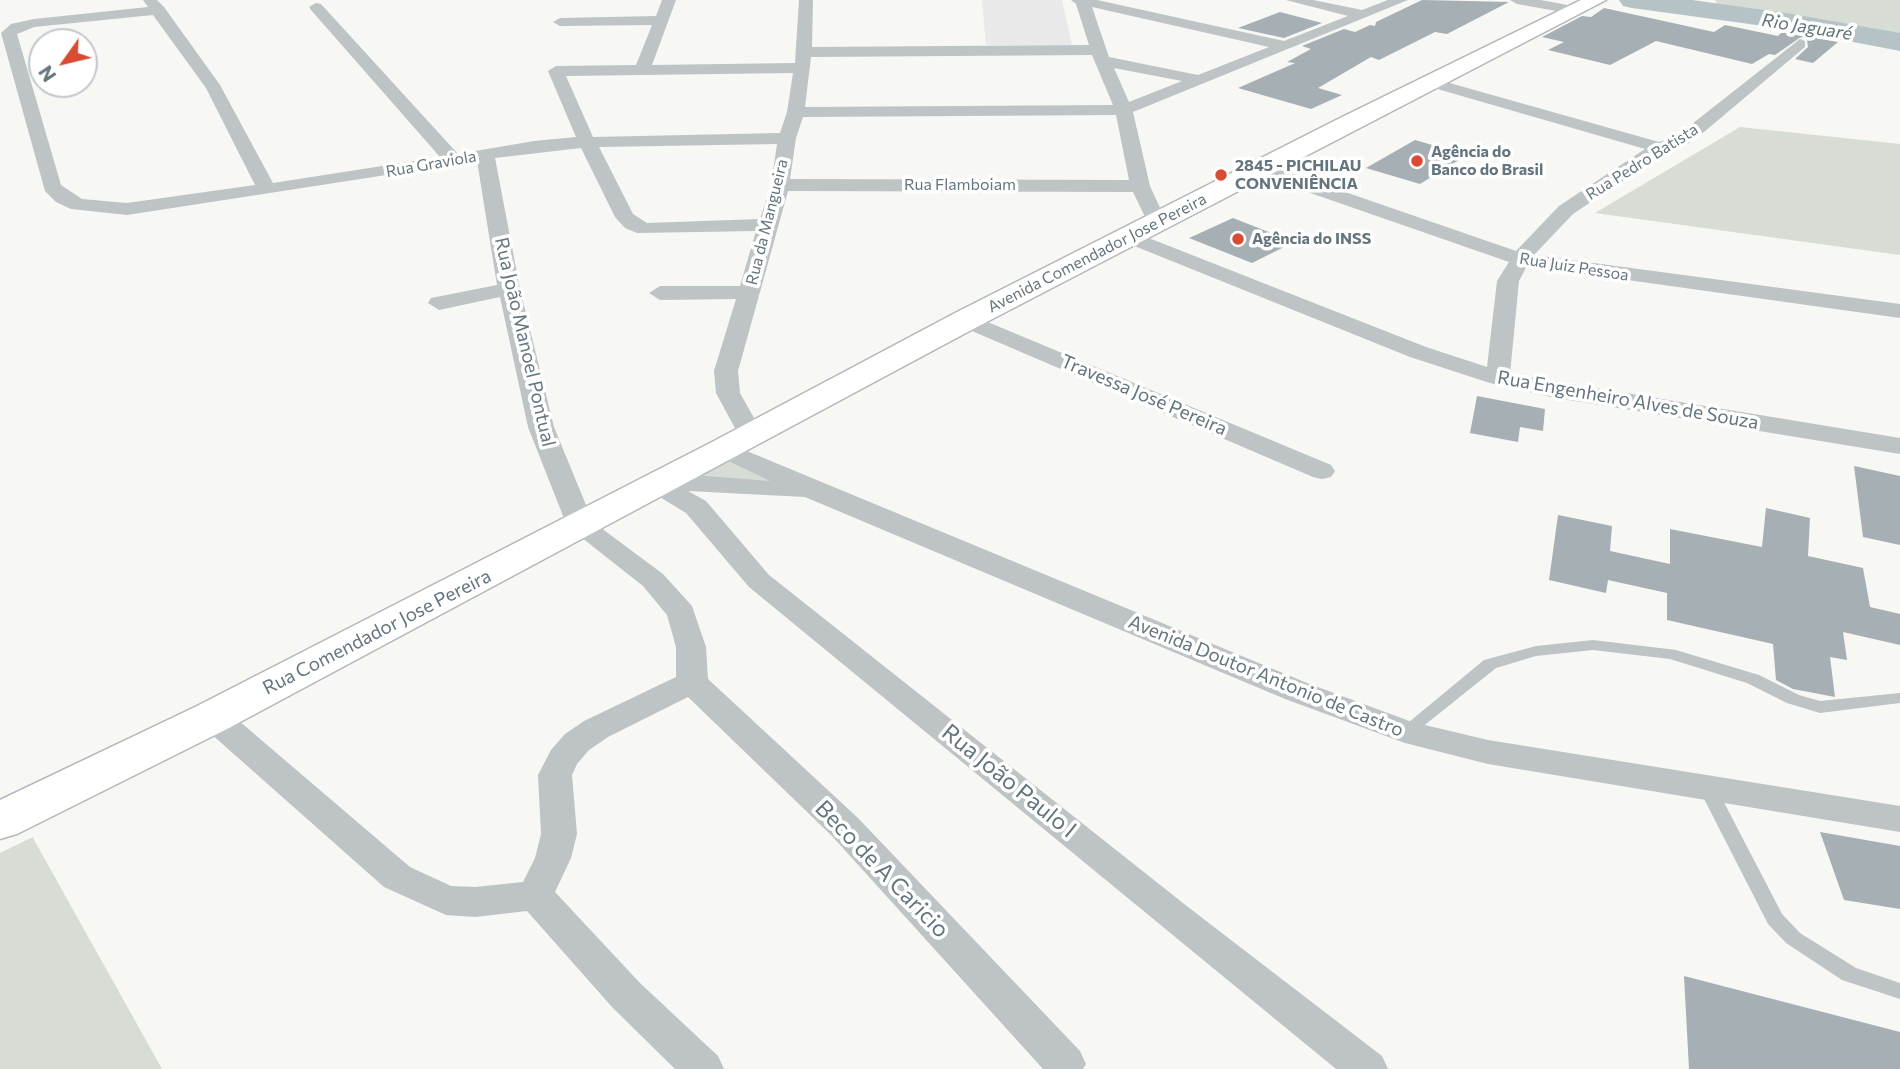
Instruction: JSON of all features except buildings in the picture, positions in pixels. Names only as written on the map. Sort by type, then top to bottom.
[{"type":"street","points":[[643,69],[670,0]]},
{"type":"street","name":"Rua da Mangueira","points":[[738,443],[727,393],[726,372],[766,225],[780,185],[787,138],[796,112],[806,0]]},
{"type":"street","points":[[1080,0],[1286,46]]},
{"type":"street","points":[[1080,0],[1124,110],[1140,186],[1157,223]]},
{"type":"street","points":[[1293,0],[1364,15]]},
{"type":"street","points":[[796,112],[1124,110],[1401,0]]},
{"type":"street","points":[[1517,0],[1584,5]]},
{"type":"street","points":[[155,5],[214,88],[266,188]]},
{"type":"street","name":"Rua Graviola","points":[[155,5],[34,23],[16,27],[9,33],[52,187],[63,198],[78,205],[127,209],[485,154],[587,142],[787,138]]},
{"type":"street","name":"Avenida Comendador Jose Pereira","points":[[738,443],[966,320],[1584,5]]},
{"type":"street","points":[[316,7],[453,160]]},
{"type":"street","points":[[560,22],[660,20]]},
{"type":"street","name":"Rua Pedro Batista","points":[[1498,378],[1508,281],[1520,259],[1566,210],[1660,148],[1680,141],[1800,44]]},
{"type":"street","points":[[766,225],[644,229],[625,217],[587,142],[556,71],[802,60],[1101,56],[1199,80]]},
{"type":"street","points":[[1433,83],[1660,148]]},
{"type":"street","name":"Rua João Manoel Pontual","points":[[485,154],[509,289],[541,427],[581,526]]},
{"type":"street","name":"Rua Juiz Pessoa","points":[[1260,169],[1520,259],[1900,311]]},
{"type":"street","name":"Rua Flamboiam","points":[[780,185],[1140,186]]},
{"type":"street","name":"Rua Engenheiro Alves de Souza","points":[[1129,237],[1418,352],[1498,378],[1551,390],[1900,446]]},
{"type":"street","points":[[439,303],[509,289]]},
{"type":"street","points":[[660,293],[749,292]]},
{"type":"street","name":"Travessa José Pereira","points":[[966,320],[1322,471]]},
{"type":"street","name":"Rua Comendador Jose Pereira","points":[[0,821],[214,717],[738,443]]},
{"type":"street","name":"Avenida Doutor Antonio de Castro","points":[[738,443],[817,493],[1296,691],[1405,732],[1488,752],[1900,819]]},
{"type":"street","name":"Avenida Doutor Antonio de Castro","points":[[663,483],[817,493]]},
{"type":"street","name":"Rua João Paulo I","points":[[663,483],[696,507],[759,581],[942,726],[1175,918],[1367,1069]]},
{"type":"street","points":[[535,895],[553,858],[559,834],[555,775],[563,758],[596,729],[692,682],[691,647],[681,612],[653,580],[581,526]]},
{"type":"street","name":"Beco de A Caricio","points":[[692,682],[845,827],[1065,1063]]},
{"type":"street","points":[[214,717],[406,882],[446,900],[475,902],[535,895]]},
{"type":"street","points":[[535,895],[626,995],[703,1069]]},
{"type":"lane","points":[[1405,732],[1490,664],[1536,651],[1593,645],[1671,653],[1753,679],[1793,699],[1820,707],[1900,698]]},
{"type":"lane","points":[[1707,786],[1775,919],[1793,938],[1849,974],[1900,991]]},
{"type":"shaded area","points":[[982,0],[1062,0],[1072,45],[986,45]]},
{"type":"shaded area","points":[[1715,0],[1900,0],[1900,47],[1723,14]]},
{"type":"shaded area","points":[[1740,127],[1900,144],[1900,255],[1595,213]]},
{"type":"shaded area","points":[[740,447],[791,486],[684,477]]},
{"type":"shaded area","points":[[33,837],[162,1069],[0,1069],[0,853]]},
{"type":"waterway","name":"Rio Jaguaré","points":[[1632,0],[1786,21],[1900,42]]},
{"type":"place","name":"Agência do Banco do Brasil","points":[[1417,161]]},
{"type":"place","name":"2845 - PICHILAU CONVENIÊNCIA","points":[[1221,175]]},
{"type":"place","name":"Agência do INSS","points":[[1238,239]]}]
